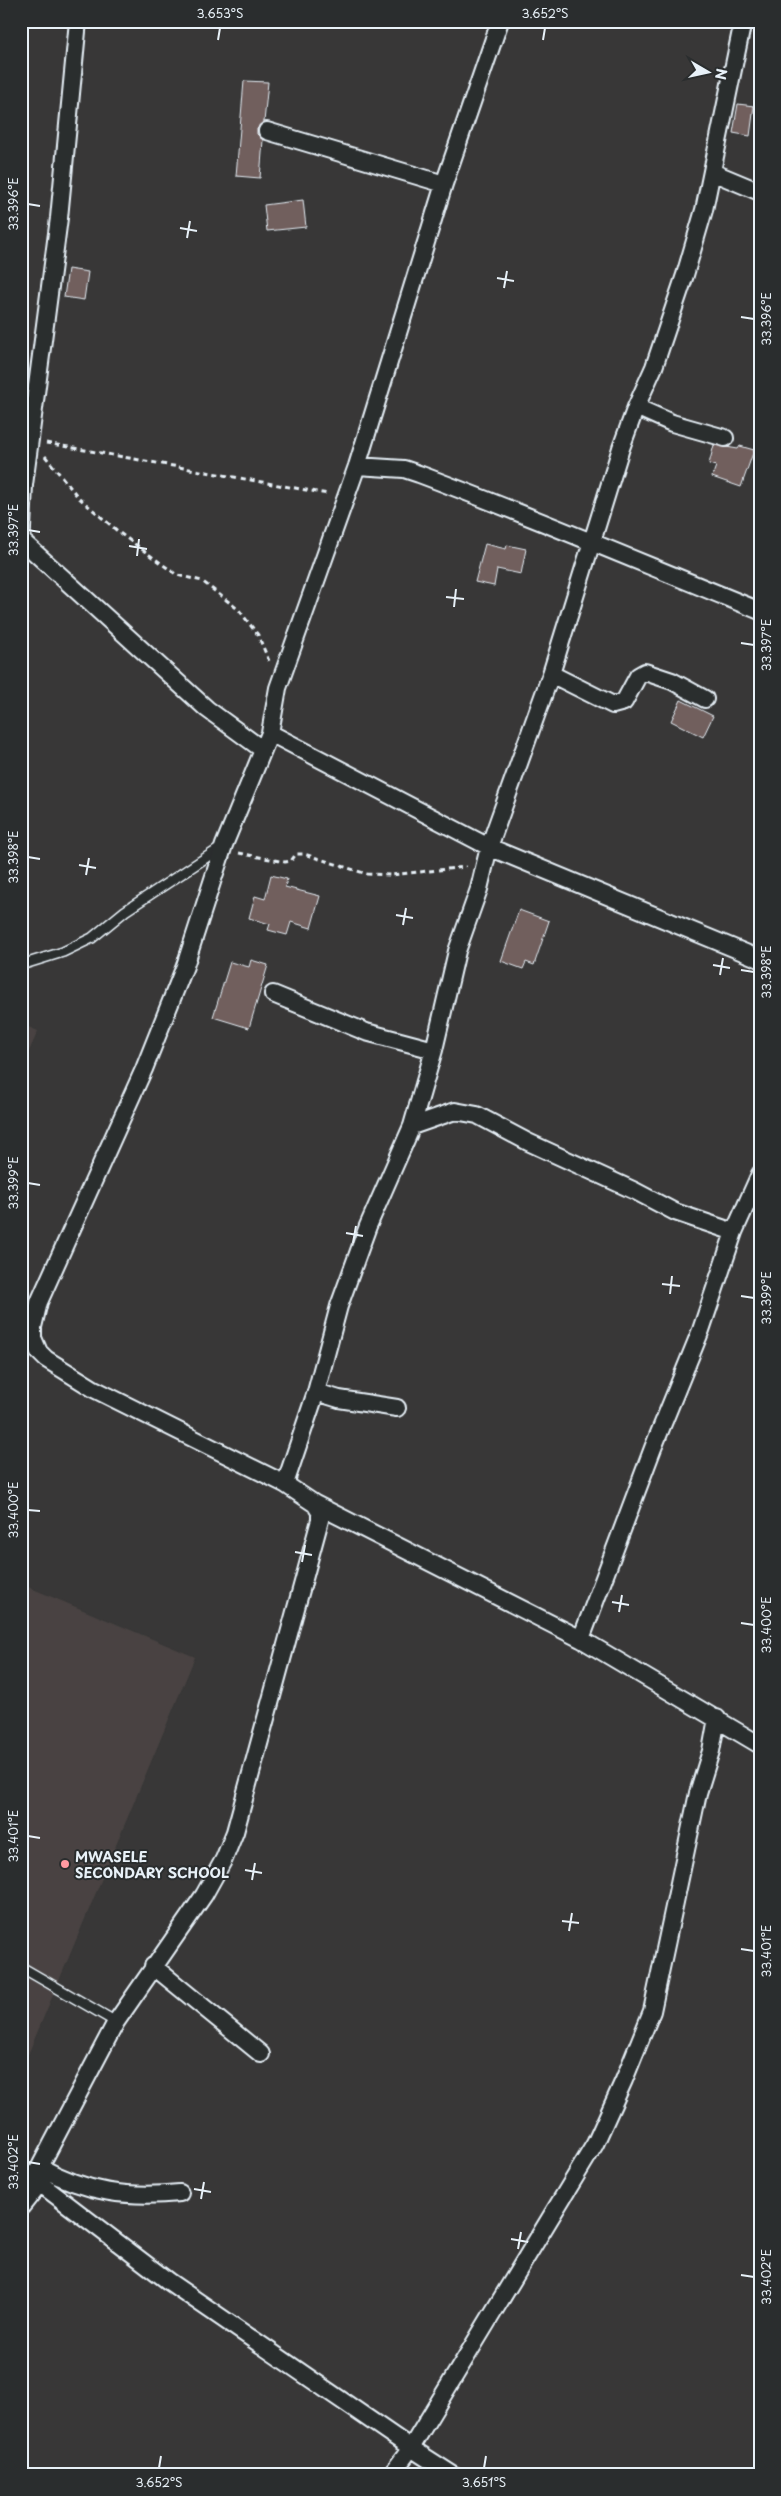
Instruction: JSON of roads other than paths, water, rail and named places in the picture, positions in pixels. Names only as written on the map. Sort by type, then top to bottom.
[{"type":"street","points":[[78,21],[59,218],[24,485],[22,544],[207,709],[263,750]]},
{"type":"street","points":[[500,21],[444,184],[357,466],[278,688],[270,733],[224,847],[185,966],[144,1069],[39,1302],[33,1327],[33,1338],[38,1352],[46,1359],[94,1389],[285,1484],[315,1504],[581,1639],[718,1718],[760,1745]]},
{"type":"street","points":[[285,1484],[316,1392],[339,1306],[368,1226],[412,1126],[434,1050],[457,951],[479,889],[489,847],[550,674],[636,407],[654,367],[685,275],[704,210],[742,21]]},
{"type":"street","points":[[268,131],[444,184]]},
{"type":"street","points":[[712,172],[760,192]]},
{"type":"street","points":[[636,407],[672,424],[725,438]]},
{"type":"street","points":[[357,466],[404,469],[593,541],[760,611]]},
{"type":"street","points":[[550,674],[616,705],[624,702],[638,676],[645,672],[672,681],[706,699]]},
{"type":"street","points":[[270,733],[489,847],[760,959]]},
{"type":"street","points":[[273,994],[366,1032],[434,1050]]},
{"type":"street","points":[[412,1126],[455,1111],[477,1114],[546,1151],[635,1191],[675,1212],[734,1232]]},
{"type":"street","points":[[581,1639],[653,1448],[701,1330],[734,1232],[760,1174]]},
{"type":"street","points":[[316,1392],[339,1399],[397,1408]]},
{"type":"street","points":[[21,2208],[34,2174],[116,2022],[204,1895],[224,1859],[235,1832],[320,1520],[320,1512],[315,1504]]},
{"type":"street","points":[[391,2475],[410,2448],[567,2192],[595,2144],[621,2088],[652,2011],[663,1952],[718,1718]]},
{"type":"street","points":[[153,1966],[261,2054]]},
{"type":"street","points":[[34,2174],[168,2281],[410,2448],[453,2475]]},
{"type":"street","points":[[34,2174],[122,2195],[152,2196],[180,2192]]},
{"type":"lane","points":[[21,965],[63,952],[92,938],[125,911],[224,847]]},
{"type":"lane","points":[[21,1967],[116,2022]]},
{"type":"place","name":"MWASELE SECONDARY SCHOOL","points":[[65,1864]]}]
